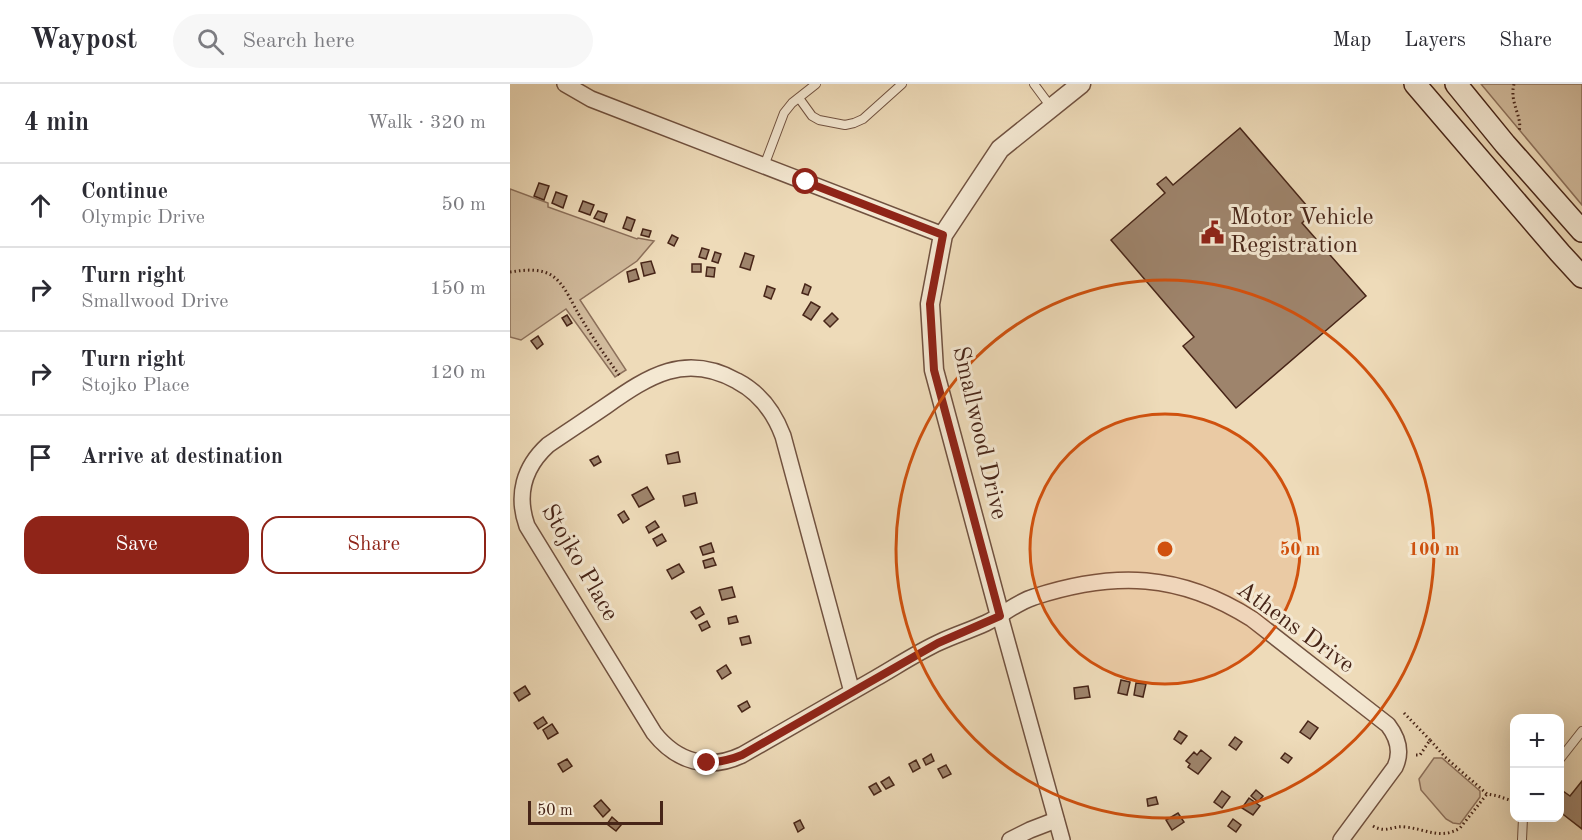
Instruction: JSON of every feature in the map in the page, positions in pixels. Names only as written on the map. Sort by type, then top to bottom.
[{"type":"main road","points":[[1415,84],[1582,277]]},
{"type":"main road","points":[[1456,84],[1505,144],[1582,231]]},
{"type":"street","name":"Smallwood Drive","points":[[1062,840],[934,370],[930,304],[943,235],[1000,149],[1082,84]]},
{"type":"street","points":[[575,86],[591,99],[943,235]]},
{"type":"street","name":"Stojko Place","points":[[852,692],[783,436],[772,412],[754,392],[718,372],[693,368],[669,371],[637,385],[548,445],[539,454],[523,484],[522,506],[527,526],[654,733],[672,751],[684,757],[707,763],[732,760],[852,692],[938,643],[1000,616]]},
{"type":"street","name":"Athens Drive","points":[[1000,616],[1033,597],[1108,580],[1143,580],[1179,586],[1235,608],[1388,725],[1396,738],[1398,761],[1392,773],[1359,817]]},
{"type":"street","points":[[1341,840],[1359,817]]},
{"type":"street","points":[[1010,840],[1056,820]]},
{"type":"lane","points":[[764,166],[784,113],[816,84]]},
{"type":"lane","points":[[799,98],[812,116],[819,120],[845,125],[863,119],[902,84]]},
{"type":"lane","points":[[1034,84],[1051,108]]},
{"type":"lane","points":[[1564,754],[1582,731]]},
{"type":"lane","points":[[1522,840],[1523,822]]},
{"type":"path","points":[[1514,84],[1512,98],[1520,126],[1518,132]]},
{"type":"path","points":[[510,272],[538,270],[554,278],[563,288],[620,376]]},
{"type":"path","points":[[1404,713],[1445,757],[1487,794],[1510,800]]},
{"type":"path","points":[[1416,755],[1420,755],[1430,740]]},
{"type":"path","points":[[1359,817],[1382,830],[1409,827],[1436,836],[1446,836],[1460,828],[1487,794]]},
{"type":"shaded area","points":[[1481,84],[1582,84],[1582,205]]},
{"type":"shaded area","points":[[510,189],[548,203],[548,207],[637,239],[654,241],[637,261],[580,300],[626,370],[615,377],[566,309],[521,340],[510,337]]},
{"type":"shaded area","points":[[1434,758],[1442,758],[1480,791],[1480,797],[1460,824],[1446,819],[1421,790],[1419,779]]},
{"type":"building","points":[[1240,128],[1313,213],[1302,223],[1366,296],[1236,408],[1183,346],[1194,337],[1111,240],[1165,193],[1157,184],[1166,177],[1173,185]]},
{"type":"building","points":[[539,183],[549,186],[544,200],[534,196]]},
{"type":"building","points":[[556,192],[567,196],[563,208],[552,203]]},
{"type":"building","points":[[583,201],[594,205],[590,215],[579,211]]},
{"type":"building","points":[[598,211],[607,214],[604,222],[594,218]]},
{"type":"building","points":[[627,217],[635,220],[631,231],[623,228]]},
{"type":"building","points":[[643,229],[651,231],[649,237],[641,235]]},
{"type":"building","points":[[672,235],[678,238],[674,246],[668,243]]},
{"type":"building","points":[[702,248],[709,250],[706,259],[699,257]]},
{"type":"building","points":[[715,252],[721,254],[718,263],[712,261]]},
{"type":"building","points":[[745,253],[754,256],[750,270],[740,267]]},
{"type":"building","points":[[651,261],[655,273],[644,276],[641,263]]},
{"type":"building","points":[[692,264],[701,264],[701,272],[692,272]]},
{"type":"building","points":[[707,267],[715,268],[714,277],[706,276]]},
{"type":"building","points":[[636,269],[639,279],[629,282],[627,272]]},
{"type":"building","points":[[805,284],[811,287],[808,295],[802,293]]},
{"type":"building","points":[[767,286],[775,289],[771,299],[764,296]]},
{"type":"building","points":[[811,302],[820,307],[811,320],[803,315]]},
{"type":"building","points":[[832,313],[838,319],[830,327],[824,321]]},
{"type":"building","points":[[567,315],[572,323],[567,326],[562,318]]},
{"type":"building","points":[[538,336],[543,344],[537,349],[531,341]]},
{"type":"building","points":[[678,452],[680,462],[668,464],[666,455]]},
{"type":"building","points":[[598,456],[601,462],[594,466],[590,460]]},
{"type":"building","points":[[647,487],[654,499],[639,507],[632,495]]},
{"type":"building","points":[[695,493],[697,503],[685,506],[683,496]]},
{"type":"building","points":[[624,511],[629,519],[623,523],[618,515]]},
{"type":"building","points":[[655,521],[659,527],[649,533],[646,527]]},
{"type":"building","points":[[662,534],[666,541],[657,546],[653,539]]},
{"type":"building","points":[[711,543],[714,552],[703,555],[700,547]]},
{"type":"building","points":[[713,558],[716,565],[705,568],[703,561]]},
{"type":"building","points":[[679,564],[684,572],[672,579],[667,570]]},
{"type":"building","points":[[732,587],[735,597],[722,600],[719,590]]},
{"type":"building","points":[[700,607],[704,614],[696,619],[691,612]]},
{"type":"building","points":[[736,616],[738,622],[729,624],[728,618]]},
{"type":"building","points":[[707,621],[710,627],[702,631],[699,625]]},
{"type":"building","points":[[749,636],[751,643],[742,645],[740,638]]},
{"type":"building","points":[[726,665],[731,673],[722,679],[717,671]]},
{"type":"building","points":[[1121,680],[1130,682],[1127,695],[1118,693]]},
{"type":"building","points":[[1136,683],[1146,684],[1143,697],[1134,695]]},
{"type":"building","points":[[525,686],[530,694],[519,701],[514,693]]},
{"type":"building","points":[[1088,686],[1090,697],[1075,699],[1074,688]]},
{"type":"building","points":[[747,701],[750,707],[742,712],[738,706]]},
{"type":"building","points":[[543,717],[547,723],[538,729],[534,723]]},
{"type":"building","points":[[1308,721],[1318,728],[1310,739],[1300,732]]},
{"type":"building","points":[[552,724],[558,733],[548,739],[543,730]]},
{"type":"building","points":[[1179,731],[1187,736],[1181,744],[1174,739]]},
{"type":"building","points":[[1235,737],[1242,742],[1236,750],[1229,745]]},
{"type":"building","points":[[1201,750],[1211,758],[1198,774],[1188,767],[1190,764],[1186,761],[1194,752],[1197,755]]},
{"type":"building","points":[[1285,753],[1292,758],[1288,763],[1281,758]]},
{"type":"building","points":[[931,754],[934,761],[926,765],[923,759]]},
{"type":"building","points":[[567,759],[572,766],[563,772],[558,764]]},
{"type":"building","points":[[916,760],[920,768],[913,772],[909,764]]},
{"type":"building","points":[[946,765],[951,774],[943,778],[938,769]]},
{"type":"building","points":[[889,777],[894,785],[886,789],[881,782]]},
{"type":"building","points":[[1582,781],[1582,829],[1564,815],[1564,792],[1570,796]]},
{"type":"building","points":[[876,783],[881,791],[874,795],[869,787]]},
{"type":"building","points":[[1256,790],[1263,796],[1258,802],[1251,796]]},
{"type":"building","points":[[1222,791],[1230,797],[1222,808],[1214,802]]},
{"type":"building","points":[[1156,797],[1158,804],[1148,806],[1147,799]]},
{"type":"building","points":[[1249,798],[1260,806],[1253,815],[1242,808]]},
{"type":"building","points":[[601,800],[610,810],[603,817],[594,806]]},
{"type":"building","points":[[1178,813],[1184,822],[1172,830],[1166,820]]},
{"type":"building","points":[[612,817],[621,825],[616,831],[607,824]]},
{"type":"building","points":[[1233,819],[1241,825],[1236,832],[1228,826]]},
{"type":"building","points":[[800,820],[804,828],[798,832],[794,823]]},
{"type":"place","name":"Motor Vehicle Registration","points":[[1212,232]]},
{"type":"route","points":[[707,763],[732,760],[742,755],[938,643],[1000,616],[934,370],[930,304],[943,235],[806,182]]}]
